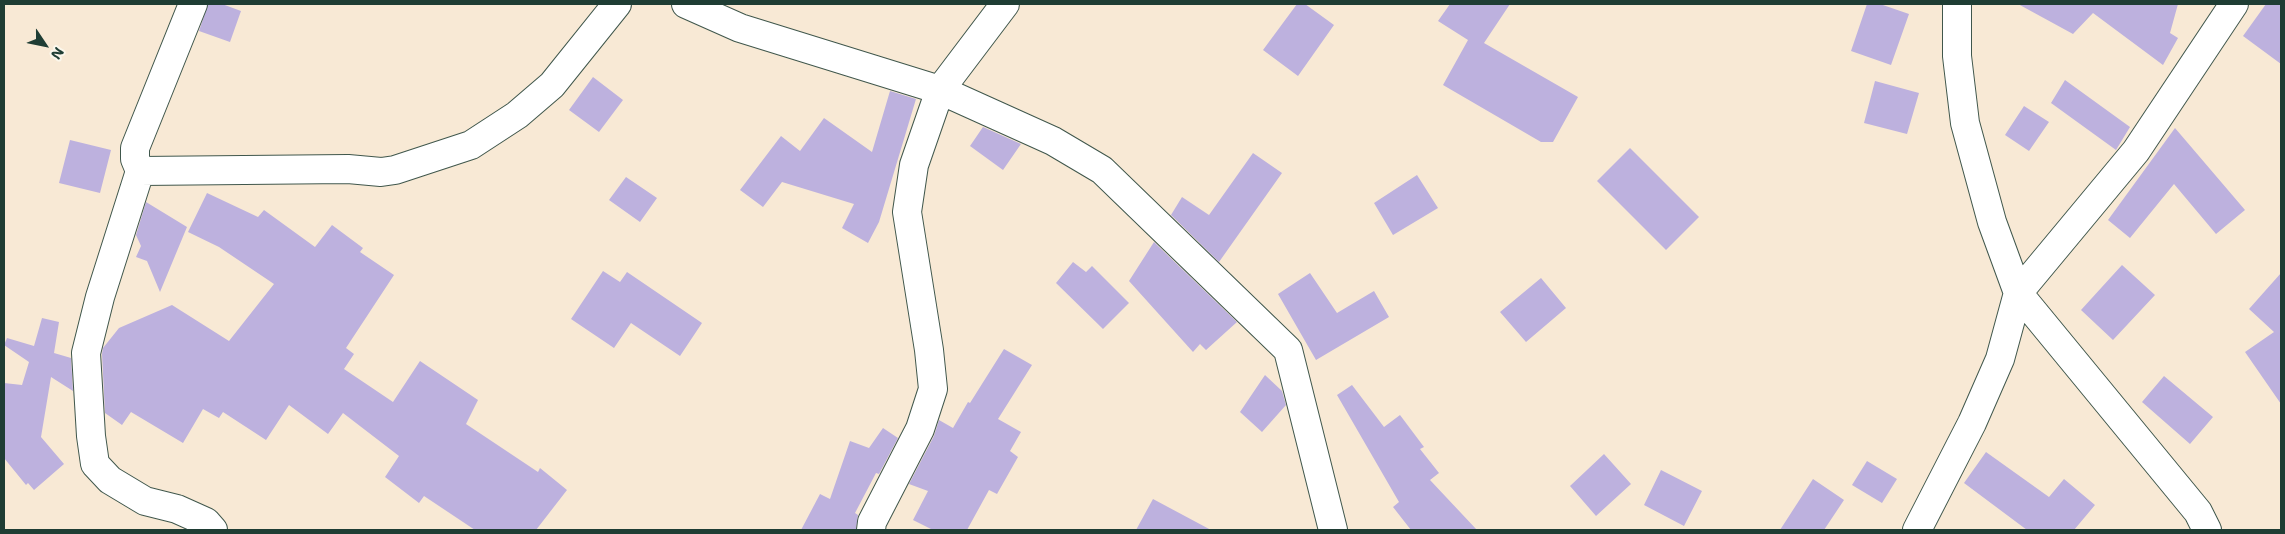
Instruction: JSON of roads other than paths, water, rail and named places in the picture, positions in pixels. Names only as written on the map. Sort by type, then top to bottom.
[{"type":"street","points":[[193,4],[135,148],[135,159],[140,171],[100,297],[86,353],[90,436],[95,464],[110,480],[145,501],[177,509],[206,522],[213,530]]},
{"type":"street","points":[[140,171],[348,169],[381,172],[395,170],[471,145],[517,115],[552,85],[617,4]]},
{"type":"street","points":[[686,4],[740,28],[940,90],[1053,141],[1102,170],[1288,350],[1333,530]]},
{"type":"street","points":[[871,530],[872,522],[920,429],[933,389],[929,350],[907,212],[914,165],[940,90],[1005,4]]},
{"type":"street","points":[[1957,4],[1958,56],[1965,123],[1992,222],[2018,293],[2198,512],[2208,530]]},
{"type":"street","points":[[1918,530],[1972,423],[2000,359],[2018,293],[2136,150],[2234,4]]}]
